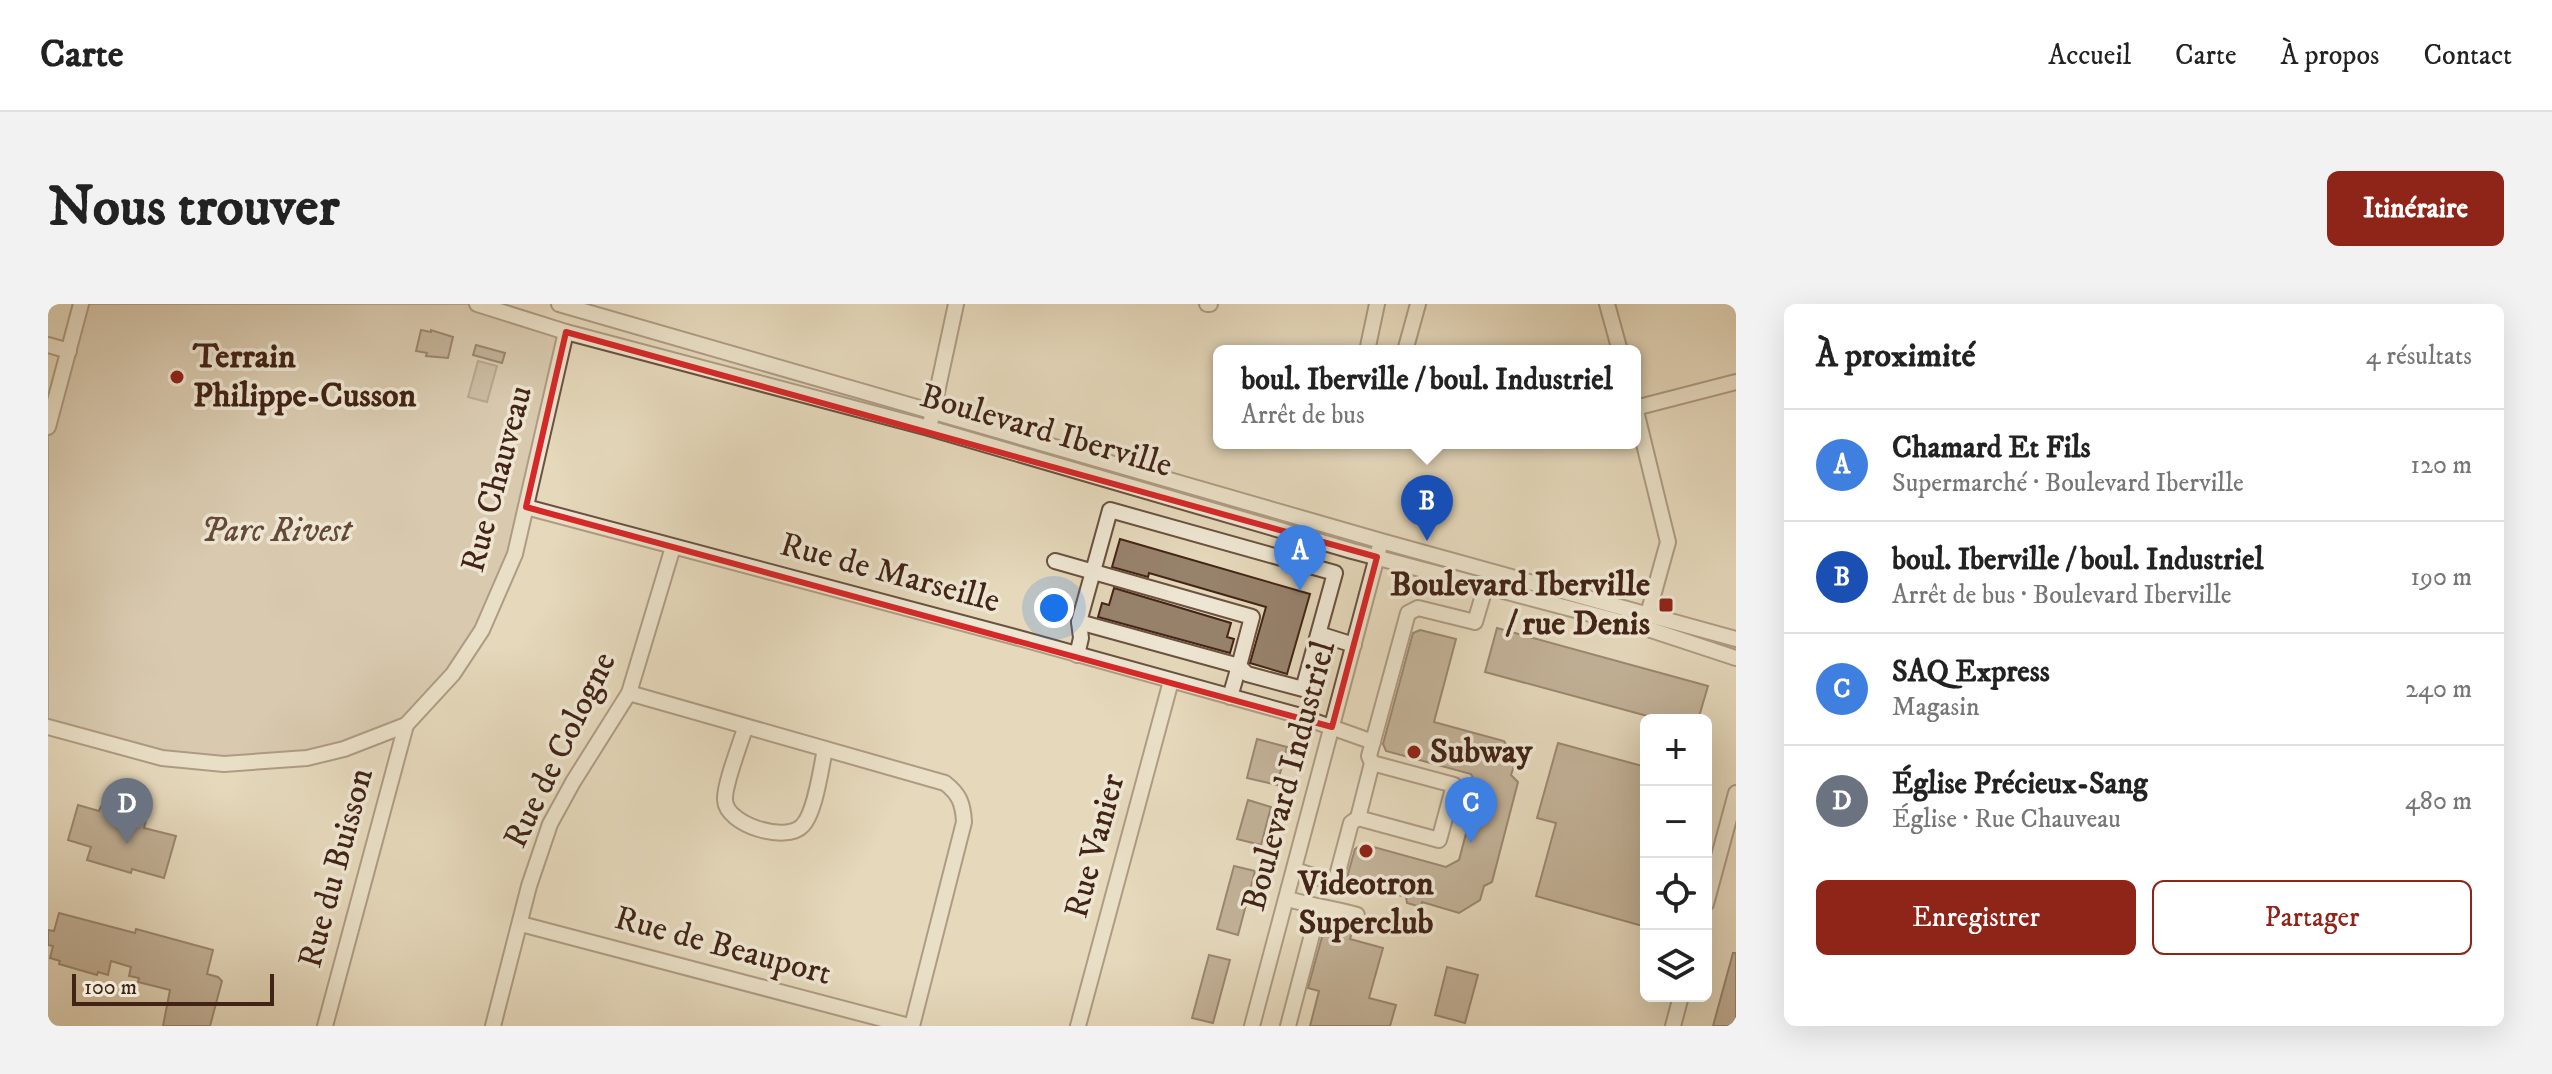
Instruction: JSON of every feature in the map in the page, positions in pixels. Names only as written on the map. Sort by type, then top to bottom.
[{"type":"street","points":[[48,427],[81,304]]},
{"type":"street","name":"Boulevard Iberville","points":[[477,304],[509,308],[566,332],[929,428],[1377,557],[1651,630],[1736,658]]},
{"type":"street","name":"Boulevard Iberville","points":[[559,304],[1381,541],[1736,639]]},
{"type":"street","points":[[929,428],[956,304]]},
{"type":"street","points":[[1368,345],[1377,304]]},
{"type":"street","points":[[1407,345],[1418,304]]},
{"type":"street","points":[[1607,304],[1618,345]]},
{"type":"street","name":"Rue Chauveau","points":[[48,727],[162,758],[224,764],[307,758],[344,749],[406,725],[453,674],[482,630],[515,554],[566,332]]},
{"type":"street","points":[[48,345],[69,351]]},
{"type":"street","points":[[1641,406],[1736,382]]},
{"type":"street","points":[[1641,432],[1668,542],[1648,614]]},
{"type":"street","points":[[1143,519],[1155,474]]},
{"type":"street","name":"Rue de Marseille","points":[[526,507],[1307,717],[1373,742]]},
{"type":"street","points":[[1077,655],[1081,638],[1079,622],[1110,510],[1335,573],[1303,689],[1247,674],[1239,666],[1079,622]]},
{"type":"street","name":"Boulevard Industriel","points":[[1252,1026],[1381,541]]},
{"type":"street","name":"Rue de Cologne","points":[[493,1026],[529,886],[550,824],[629,693],[673,547]]},
{"type":"street","points":[[1055,561],[1252,617],[1230,697]]},
{"type":"street","points":[[1295,870],[1335,883],[1351,823],[1358,818],[1372,763],[1369,756],[1408,613],[1418,608],[1475,622],[1486,585]]},
{"type":"street","points":[[1319,634],[1354,645]]},
{"type":"street","name":"Rue Vanier","points":[[1078,1026],[1171,681]]},
{"type":"street","points":[[629,693],[945,783],[956,792],[963,804],[964,822],[911,1026]]},
{"type":"street","name":"Rue du Buisson","points":[[325,1026],[406,725]]},
{"type":"street","points":[[745,728],[725,800],[730,813],[745,825],[779,834],[798,830],[804,825],[825,749]]},
{"type":"street","points":[[1358,818],[1439,840],[1454,785],[1372,763]]},
{"type":"street","points":[[1712,882],[1736,793]]},
{"type":"street","points":[[1288,899],[1357,915]]},
{"type":"street","points":[[1288,1026],[1319,908]]},
{"type":"street","name":"Rue de Beauport","points":[[521,924],[911,1026]]},
{"type":"street","points":[[1673,1026],[1679,1002]]},
{"type":"highlighted area","points":[[566,332],[1377,557],[1332,727],[526,507]]},
{"type":"green space","name":"Parc Rivest","points":[[82,304],[478,304],[566,332],[514,554],[482,630],[422,710],[383,734],[310,757],[165,759],[48,727],[48,432]]},
{"type":"shaded area","points":[[478,361],[497,366],[487,402],[468,397]]},
{"type":"building","points":[[421,330],[453,337],[448,358],[426,356],[427,353],[416,351]]},
{"type":"building","points":[[476,345],[505,353],[502,363],[473,355]]},
{"type":"building","points":[[1120,539],[1310,594],[1287,674],[1250,663],[1266,607],[1149,573],[1148,577],[1112,567]]},
{"type":"building","points":[[1114,588],[1231,623],[1227,637],[1234,639],[1230,653],[1098,617],[1102,603],[1109,605]]},
{"type":"building","points":[[1497,628],[1708,686],[1700,714],[1640,714],[1485,672]]},
{"type":"building","points":[[1420,630],[1456,639],[1434,722],[1504,741],[1516,760],[1511,775],[1518,782],[1492,882],[1484,886],[1480,900],[1459,913],[1422,902],[1421,907],[1407,903],[1406,897],[1346,881],[1355,849],[1363,844],[1446,867],[1459,860],[1478,788],[1471,774],[1386,751],[1383,744],[1413,633]]},
{"type":"building","points":[[1257,739],[1287,747],[1277,785],[1247,778]]},
{"type":"building","points":[[1558,743],[1640,765],[1640,925],[1536,896],[1556,823],[1537,818]]},
{"type":"building","points":[[1248,800],[1271,807],[1261,845],[1237,839]]},
{"type":"building","points":[[114,803],[148,813],[144,828],[176,836],[164,878],[132,869],[131,873],[87,860],[91,847],[68,840],[78,805],[99,811],[101,806]]},
{"type":"building","points":[[1234,866],[1255,871],[1238,935],[1217,929]]},
{"type":"building","points":[[59,913],[135,933],[136,929],[213,950],[207,974],[222,981],[210,1026],[163,1026],[170,990],[138,982],[139,978],[129,976],[131,967],[111,961],[108,975],[98,972],[97,975],[59,964],[60,961],[50,958],[53,946],[48,945],[48,930],[54,931]]},
{"type":"building","points":[[1325,926],[1352,933],[1350,939],[1383,948],[1369,998],[1396,1005],[1390,1026],[1310,1026],[1319,991],[1308,988]]},
{"type":"building","points":[[1733,953],[1736,953],[1736,1026],[1713,1026]]},
{"type":"building","points":[[1209,955],[1230,960],[1213,1023],[1192,1018]]},
{"type":"building","points":[[1447,967],[1478,975],[1465,1023],[1435,1015]]},
{"type":"place","name":"Terrain Philippe-Cusson","points":[[177,377]]},
{"type":"place","name":"boul. Iberville / boul. Industriel","points":[[1427,541]]},
{"type":"place","name":"Chamard Et Fils","points":[[1300,591]]},
{"type":"place","name":"Boulevard Iberville / rue Denis","points":[[1666,605]]},
{"type":"place","name":"Subway","points":[[1414,752]]},
{"type":"place","name":"SAQ Express","points":[[1471,843]]},
{"type":"place","name":"Église Précieux-Sang","points":[[127,844]]},
{"type":"place","name":"Videotron Superclub","points":[[1366,851]]}]
